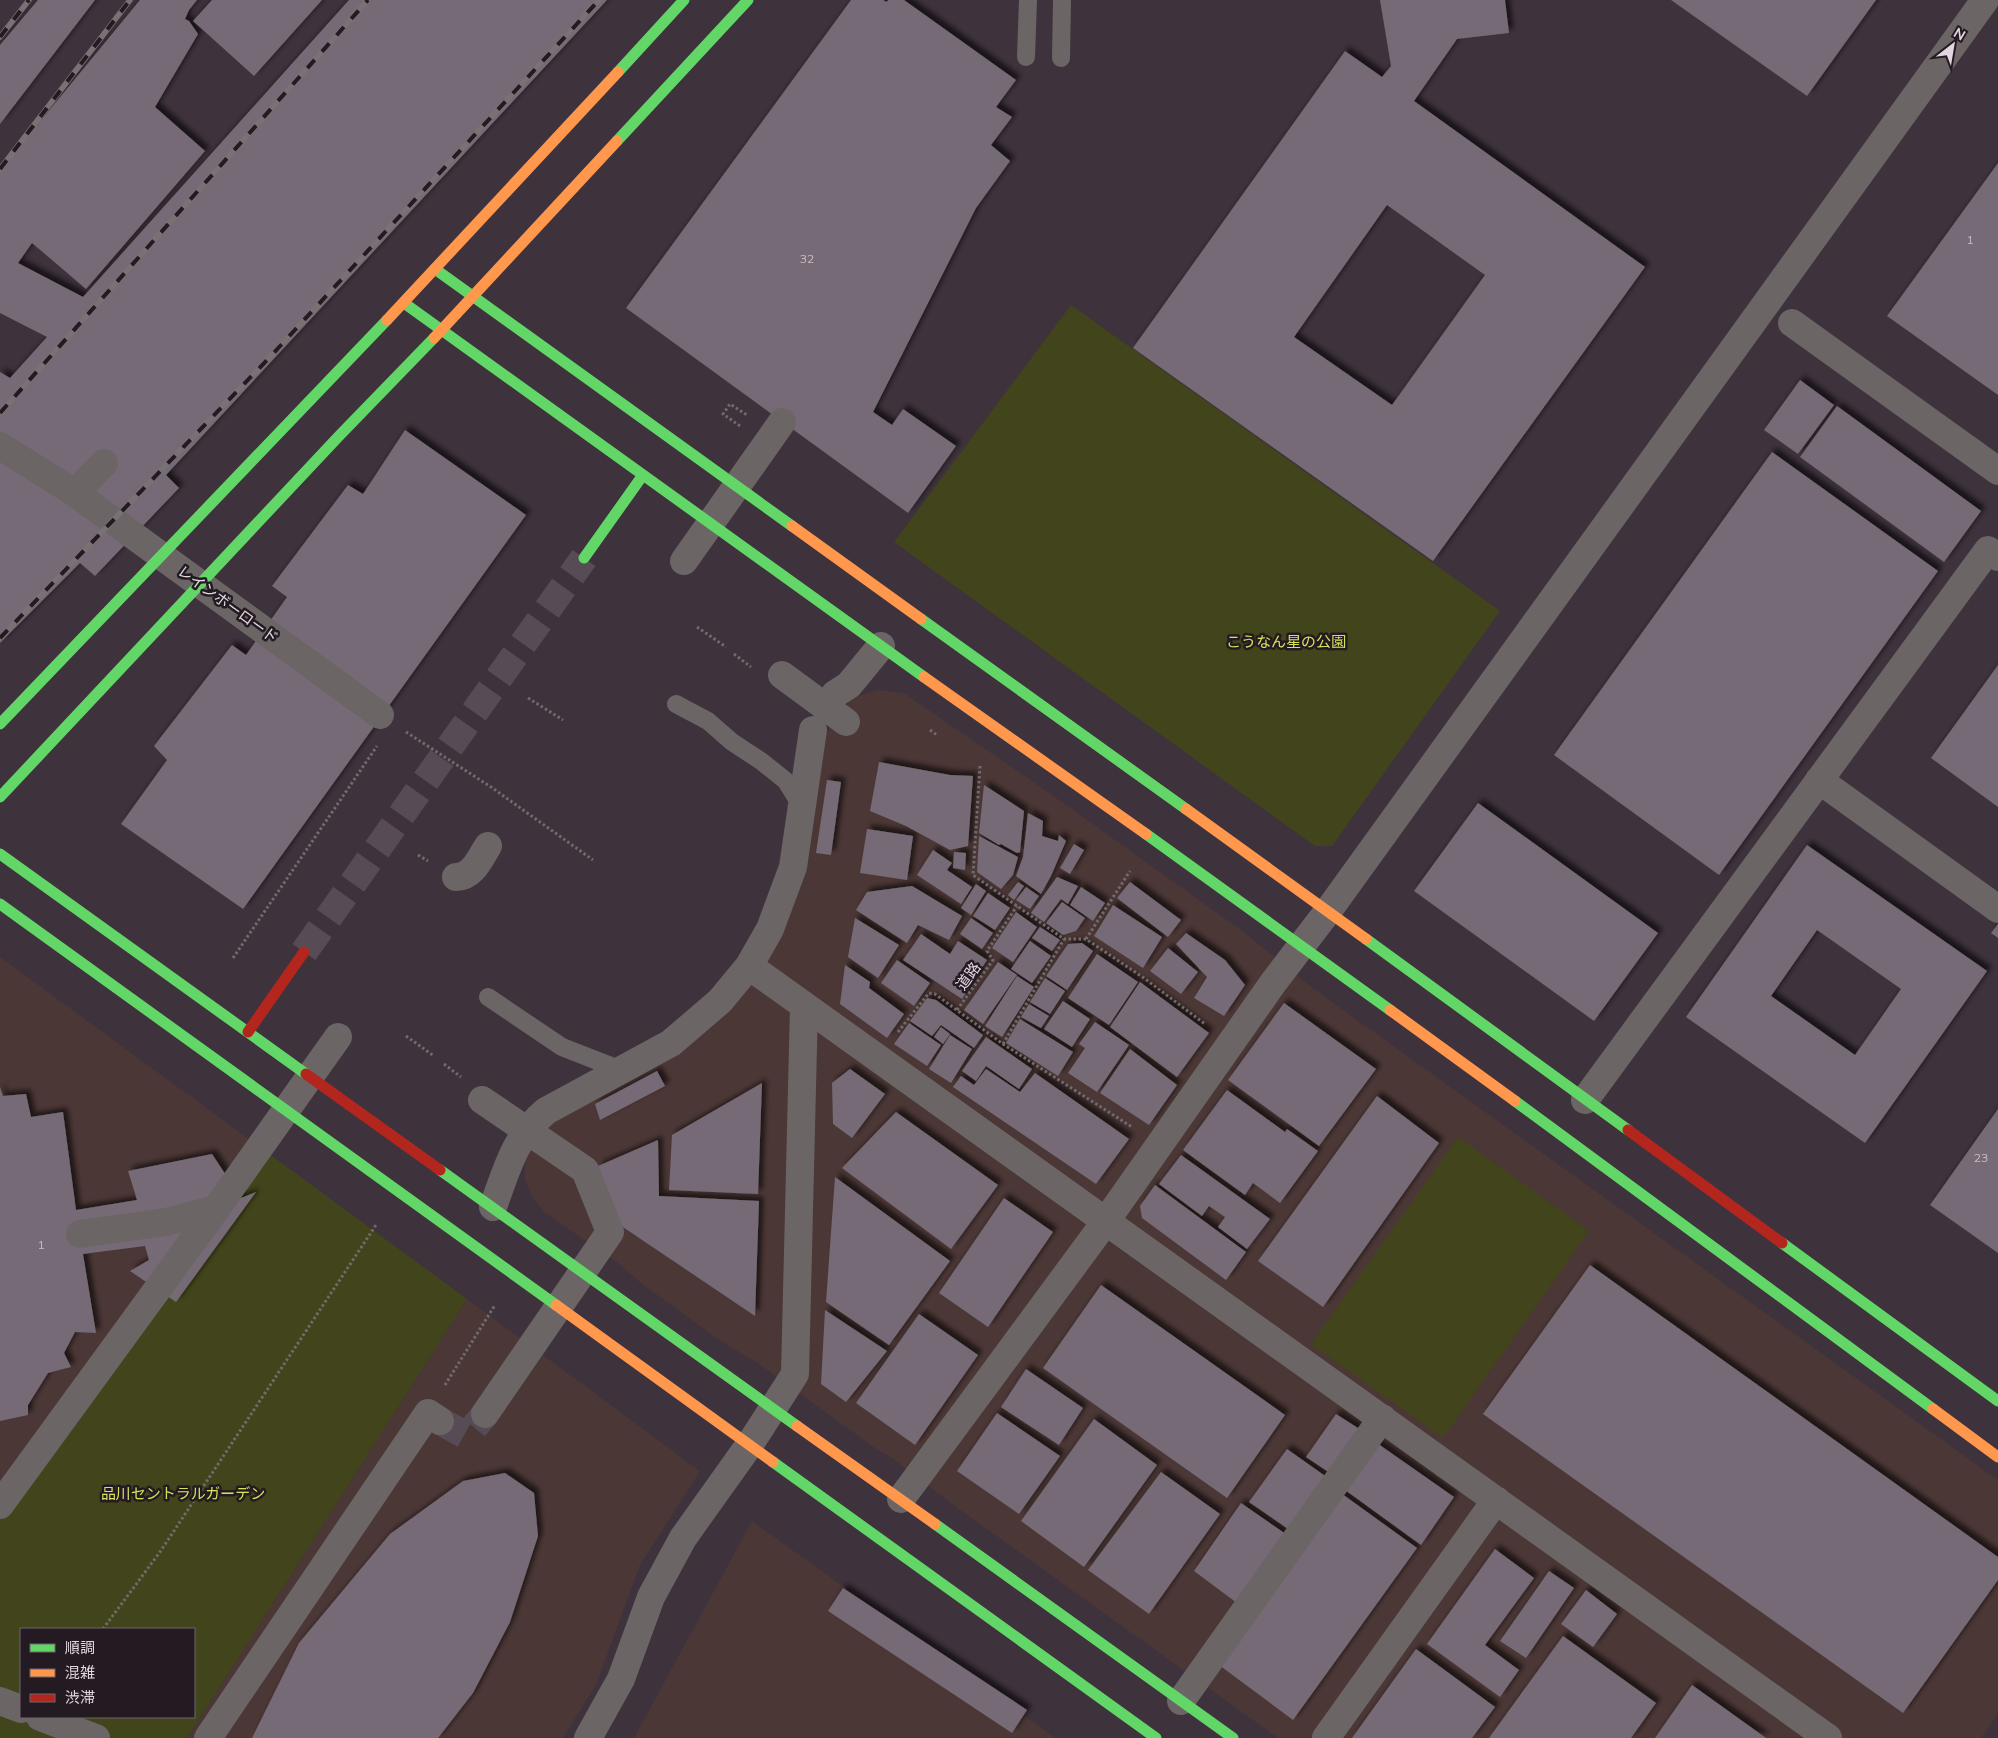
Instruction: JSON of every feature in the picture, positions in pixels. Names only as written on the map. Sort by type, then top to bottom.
[{"type":"street","points":[[0,724],[404,303],[684,0]]},
{"type":"street","points":[[0,797],[332,443],[473,297],[748,0]]},
{"type":"street","points":[[901,1499],[1106,1220],[1230,1043],[1328,911],[1985,0]]},
{"type":"street","points":[[435,269],[1328,911],[1998,1401]]},
{"type":"street","points":[[404,303],[881,646],[1302,945],[1998,1457]]},
{"type":"street","points":[[1792,323],[1998,470]]},
{"type":"street","points":[[684,562],[782,422]]},
{"type":"street","name":"レインボーロード","points":[[0,446],[75,493],[380,715]]},
{"type":"street","points":[[75,493],[104,463]]},
{"type":"street","points":[[584,558],[643,475]]},
{"type":"street","points":[[1585,1100],[1988,550],[1998,557]]},
{"type":"street","points":[[835,694],[850,685],[881,646]]},
{"type":"street","points":[[782,675],[846,722]]},
{"type":"street","points":[[494,1207],[514,1150],[529,1126],[546,1112],[678,1037],[720,1001],[748,966],[770,929],[793,867],[813,730]]},
{"type":"street","points":[[1819,780],[1998,909]]},
{"type":"street","points":[[456,877],[465,876],[470,873],[488,846]]},
{"type":"street","points":[[0,854],[1233,1738]]},
{"type":"street","points":[[0,904],[1156,1738]]},
{"type":"street","points":[[248,1032],[304,952]]},
{"type":"street","points":[[748,966],[1106,1220],[1824,1737]]},
{"type":"street","points":[[588,1738],[621,1679],[651,1596],[683,1538],[774,1409],[795,1374],[804,1006]]},
{"type":"street","points":[[0,1505],[216,1209],[338,1037]]},
{"type":"street","points":[[482,1100],[585,1170],[610,1232],[484,1414]]},
{"type":"street","points":[[80,1234],[166,1222],[216,1209]]},
{"type":"street","points":[[208,1738],[434,1417]]},
{"type":"street","points":[[1181,1701],[1382,1418]]},
{"type":"street","points":[[1326,1738],[1496,1500]]},
{"type":"street","points":[[0,1701],[20,1710]]},
{"type":"street","points":[[43,1718],[96,1738]]},
{"type":"lane","points":[[1026,57],[1028,0]]},
{"type":"lane","points":[[1061,58],[1062,0]]},
{"type":"lane","points":[[676,704],[708,721],[732,742],[761,761],[786,781],[802,807]]},
{"type":"lane","points":[[488,997],[562,1047],[621,1070]]},
{"type":"path","points":[[698,627],[726,647]]},
{"type":"path","points":[[734,654],[753,669]]},
{"type":"path","points":[[528,698],[563,720]]},
{"type":"path","points":[[380,715],[491,787],[593,860]]},
{"type":"path","points":[[930,730],[937,735]]},
{"type":"path","points":[[234,958],[377,745]]},
{"type":"path","points":[[980,766],[973,875],[1064,939],[1086,940],[1144,978],[1230,1043]]},
{"type":"path","points":[[1086,940],[1130,871]]},
{"type":"path","name":"道路","points":[[957,1010],[993,960],[986,951],[1017,906]]},
{"type":"path","points":[[1003,1044],[1064,939]]},
{"type":"path","points":[[877,1058],[929,993],[935,994],[1003,1044],[1159,1145]]},
{"type":"path","points":[[406,1036],[434,1056]]},
{"type":"path","points":[[444,1064],[463,1078]]},
{"type":"path","points":[[104,1628],[160,1552],[376,1225]]},
{"type":"path","points":[[434,1417],[495,1305]]},
{"type":"shaded area","points":[[878,690],[904,693],[1048,792],[1241,930],[1314,989],[1998,1480],[1998,1714],[1981,1738],[1278,1738],[952,1504],[893,1459],[759,1364],[721,1341],[642,1284],[619,1264],[544,1212],[532,1196],[525,1179],[525,1161],[529,1153],[549,1124],[618,1088],[680,1049],[806,866],[827,733],[847,704],[855,697]]},
{"type":"shaded area","points":[[0,957],[261,1148],[0,1520]]},
{"type":"shaded area","points":[[467,1299],[700,1471],[640,1565],[596,1685],[563,1738],[187,1738]]},
{"type":"shaded area","points":[[752,1521],[1055,1738],[634,1738]]},
{"type":"green space","name":"こうなん星の公園","points":[[1071,305],[1500,611],[1332,846],[1315,846],[894,542]]},
{"type":"green space","points":[[1458,1137],[1589,1231],[1443,1438],[1311,1344]]},
{"type":"green space","name":"品川セントラルガーデン","points":[[261,1148],[467,1299],[187,1738],[0,1738],[0,1520]]},
{"type":"building","points":[[38,0],[95,0],[0,124],[0,45]]},
{"type":"building","points":[[140,0],[197,0],[185,19],[189,21],[198,34],[155,107],[205,151],[86,289],[32,243],[18,263],[83,297],[349,0],[607,0],[166,475],[179,488],[95,576],[80,563],[0,643],[0,372],[10,378],[47,337],[0,313],[0,170]]},
{"type":"building","points":[[212,0],[322,0],[254,76],[193,21]]},
{"type":"building","points":[[851,0],[883,0],[887,2],[888,0],[904,0],[1016,80],[996,107],[1012,117],[991,145],[1010,161],[976,208],[873,412],[892,425],[903,409],[956,446],[908,513],[626,308]]},
{"type":"building","points":[[1380,0],[1505,0],[1509,33],[1457,39],[1414,101],[1645,267],[1433,561],[1133,348],[1345,51],[1382,77],[1391,66]],"holes":[[[1387,205],[1485,275],[1392,405],[1294,337]]]},
{"type":"building","points":[[1671,0],[1876,0],[1807,96]]},
{"type":"building","points":[[1998,163],[1998,395],[1887,316]]},
{"type":"building","points":[[1800,380],[1834,405],[1798,454],[1764,430]]},
{"type":"building","points":[[1837,406],[1981,511],[1944,562],[1800,457]]},
{"type":"building","points":[[405,430],[526,515],[243,909],[121,824],[167,760],[154,746],[232,645],[246,655],[287,597],[272,586],[348,485],[363,494]]},
{"type":"building","points":[[1772,452],[1938,571],[1719,875],[1554,755]]},
{"type":"building","points":[[1998,665],[1998,807],[1931,758]]},
{"type":"building","points":[[879,762],[950,775],[973,776],[968,846],[950,850],[906,826],[870,811]]},
{"type":"building","points":[[827,780],[841,782],[831,855],[816,853]]},
{"type":"building","points":[[984,785],[1024,811],[1020,852],[1017,853],[1001,844],[999,845],[979,833]]},
{"type":"building","points":[[1478,803],[1658,933],[1594,1021],[1414,891]]},
{"type":"building","points":[[1028,813],[1043,821],[1042,836],[1058,841],[1059,835],[1066,841],[1041,894],[1016,876],[1023,857]]},
{"type":"building","points":[[867,829],[913,836],[907,880],[860,873]]},
{"type":"building","points":[[979,836],[1018,857],[1013,875],[1001,889],[977,872]]},
{"type":"building","points":[[1074,844],[1084,850],[1070,874],[1060,868]]},
{"type":"building","points":[[1807,845],[1987,971],[1865,1143],[1686,1017]],"holes":[[[1817,930],[1901,989],[1855,1055],[1771,996]]]},
{"type":"building","points":[[933,850],[952,863],[947,870],[972,887],[961,904],[917,875]]},
{"type":"building","points":[[954,852],[966,853],[965,870],[953,868]]},
{"type":"building","points":[[1057,877],[1078,886],[1068,904],[1061,899],[1044,922],[1031,913]]},
{"type":"building","points":[[1018,882],[1024,886],[1014,900],[1008,895]]},
{"type":"building","points":[[1130,882],[1181,920],[1168,937],[1117,898]]},
{"type":"building","points":[[976,884],[986,891],[971,915],[961,908]]},
{"type":"building","points":[[912,886],[962,916],[949,940],[918,925],[907,943],[856,910],[867,892]]},
{"type":"building","points":[[1026,887],[1039,896],[1030,909],[1016,900]]},
{"type":"building","points":[[1081,887],[1105,903],[1093,921],[1070,905]]},
{"type":"building","points":[[988,893],[1010,908],[995,930],[973,916]]},
{"type":"building","points":[[1062,902],[1085,918],[1076,931],[1063,935],[1046,923]]},
{"type":"building","points":[[1113,905],[1162,937],[1143,968],[1094,936]]},
{"type":"building","points":[[1016,912],[1037,927],[1013,962],[992,948]]},
{"type":"building","points":[[855,918],[899,945],[878,978],[848,957]]},
{"type":"building","points":[[971,918],[993,933],[982,949],[960,934]]},
{"type":"building","points":[[1998,924],[1998,938],[1991,933]]},
{"type":"building","points":[[1040,927],[1060,940],[1052,951],[1032,938]]},
{"type":"building","points":[[1186,933],[1225,960],[1245,985],[1224,1016],[1194,998],[1207,977],[1176,944]]},
{"type":"building","points":[[921,934],[950,954],[958,941],[987,960],[962,999],[903,960]]},
{"type":"building","points":[[1030,941],[1051,956],[1032,983],[1011,969]]},
{"type":"building","points":[[1082,943],[1093,951],[1067,990],[1046,976],[1068,944]]},
{"type":"building","points":[[1168,948],[1198,972],[1181,994],[1150,971]]},
{"type":"building","points":[[1097,954],[1138,982],[1109,1025],[1068,998]]},
{"type":"building","points":[[897,960],[930,983],[914,1006],[881,983]]},
{"type":"building","points":[[998,962],[1017,975],[983,1024],[964,1010]]},
{"type":"building","points":[[845,965],[870,982],[869,988],[904,1014],[887,1038],[840,1004]]},
{"type":"building","points":[[1017,976],[1034,987],[1002,1037],[985,1026]]},
{"type":"building","points":[[1045,978],[1065,991],[1050,1014],[1030,1002]]},
{"type":"building","points":[[1140,982],[1209,1033],[1177,1077],[1110,1027]]},
{"type":"building","points":[[927,998],[936,1000],[983,1035],[974,1048],[941,1025],[932,1036],[910,1021]]},
{"type":"building","points":[[1063,1001],[1090,1019],[1072,1047],[1044,1029]]},
{"type":"building","points":[[1284,1003],[1376,1069],[1319,1146],[1228,1080]]},
{"type":"building","points":[[1029,1004],[1049,1016],[1041,1028],[1021,1017]]},
{"type":"building","points":[[1020,1019],[1073,1052],[1058,1076],[1006,1043]]},
{"type":"building","points":[[1095,1022],[1129,1045],[1097,1092],[1068,1073],[1085,1048],[1079,1044]]},
{"type":"building","points":[[909,1023],[941,1045],[927,1066],[894,1044]]},
{"type":"building","points":[[941,1027],[950,1034],[943,1044],[934,1037]]},
{"type":"building","points":[[950,1035],[972,1049],[951,1083],[929,1069]]},
{"type":"building","points":[[986,1037],[1032,1069],[1019,1089],[986,1066],[976,1081],[962,1071]]},
{"type":"building","points":[[1130,1049],[1177,1085],[1149,1125],[1100,1093]]},
{"type":"building","points":[[850,1069],[885,1094],[852,1138],[833,1124],[832,1083]]},
{"type":"building","points":[[986,1069],[1020,1092],[1035,1073],[1129,1139],[1096,1184],[953,1087],[961,1076],[974,1085]]},
{"type":"building","points":[[657,1071],[665,1086],[600,1120],[595,1104]]},
{"type":"building","points":[[762,1083],[758,1194],[669,1190],[672,1135]]},
{"type":"building","points":[[0,1087],[3,1096],[26,1094],[31,1117],[63,1112],[76,1210],[137,1200],[128,1171],[212,1154],[241,1198],[256,1192],[176,1302],[130,1271],[149,1260],[145,1246],[83,1254],[96,1333],[75,1332],[64,1353],[71,1367],[48,1373],[28,1405],[28,1415],[0,1421]]},
{"type":"building","points":[[1227,1090],[1285,1132],[1287,1129],[1318,1151],[1280,1203],[1253,1183],[1245,1195],[1183,1150]]},
{"type":"building","points":[[1377,1096],[1439,1143],[1323,1307],[1258,1261]]},
{"type":"building","points":[[1998,1109],[1998,1253],[1930,1205]]},
{"type":"building","points":[[896,1112],[998,1185],[951,1249],[842,1168]]},
{"type":"building","points":[[658,1140],[659,1196],[759,1201],[755,1316],[608,1217],[598,1166]]},
{"type":"building","points":[[1181,1155],[1270,1219],[1247,1249],[1218,1227],[1225,1217],[1209,1206],[1202,1216],[1159,1184]]},
{"type":"building","points":[[835,1177],[950,1261],[889,1345],[826,1302]]},
{"type":"building","points":[[1155,1185],[1246,1252],[1226,1280],[1142,1218],[1140,1206]]},
{"type":"building","points":[[1004,1198],[1053,1232],[988,1327],[939,1293]]},
{"type":"building","points":[[1590,1265],[1998,1557],[1998,1580],[1903,1713],[1483,1414]]},
{"type":"building","points":[[1101,1285],[1285,1415],[1227,1498],[1043,1368]]},
{"type":"building","points":[[825,1310],[887,1351],[846,1402],[821,1384]]},
{"type":"building","points":[[919,1314],[978,1355],[915,1445],[856,1403]]},
{"type":"building","points":[[1026,1369],[1083,1408],[1059,1445],[1001,1407]]},
{"type":"building","points":[[997,1413],[1060,1456],[1019,1514],[957,1471]]},
{"type":"building","points":[[1336,1414],[1361,1430],[1330,1473],[1306,1457]]},
{"type":"building","points":[[1094,1419],[1157,1465],[1084,1567],[1021,1521]]},
{"type":"building","points":[[1374,1441],[1454,1497],[1421,1545],[1341,1487]]},
{"type":"building","points":[[1287,1449],[1328,1478],[1291,1531],[1249,1502]]},
{"type":"building","points":[[1161,1472],[1220,1514],[1149,1614],[1088,1570]]},
{"type":"building","points":[[505,1473],[534,1493],[538,1536],[510,1622],[473,1693],[438,1738],[252,1738],[299,1643],[390,1534],[463,1481]]},
{"type":"building","points":[[1338,1491],[1417,1548],[1293,1720],[1215,1662]]},
{"type":"building","points":[[1241,1503],[1290,1537],[1241,1606],[1194,1571]]},
{"type":"building","points":[[1495,1549],[1534,1578],[1485,1645],[1519,1670],[1500,1697],[1427,1644]]},
{"type":"building","points":[[1549,1571],[1574,1588],[1526,1658],[1500,1641]]},
{"type":"building","points":[[843,1588],[1027,1710],[1012,1733],[828,1611]]},
{"type":"building","points":[[1586,1590],[1617,1614],[1593,1647],[1561,1624]]},
{"type":"building","points":[[1563,1636],[1656,1703],[1631,1738],[1489,1738]]},
{"type":"building","points":[[1416,1649],[1495,1707],[1472,1738],[1352,1738]]},
{"type":"building","points":[[1692,1685],[1766,1738],[1655,1738]]},
{"type":"tunnel","points":[[304,952],[584,558]]},
{"type":"tunnel","points":[[440,1421],[467,1436],[485,1414]]},
{"type":"railway","points":[[0,37],[29,0]]},
{"type":"railway","points":[[0,169],[130,0]]},
{"type":"railway","points":[[0,413],[368,0]]},
{"type":"railway","points":[[0,638],[269,358],[599,0]]},
{"type":"traffic: fast","points":[[618,72],[684,0]]},
{"type":"traffic: fast","points":[[617,141],[748,0]]},
{"type":"traffic: fast","points":[[435,269],[792,526]]},
{"type":"traffic: fast","points":[[404,303],[924,677]]},
{"type":"traffic: fast","points":[[0,724],[387,320]]},
{"type":"traffic: fast","points":[[0,797],[339,436],[434,338]]},
{"type":"traffic: fast","points":[[584,558],[643,475]]},
{"type":"traffic: fast","points":[[921,619],[1186,809]]},
{"type":"traffic: fast","points":[[1146,834],[1390,1010]]},
{"type":"traffic: fast","points":[[0,854],[306,1074]]},
{"type":"traffic: fast","points":[[0,904],[556,1305]]},
{"type":"traffic: fast","points":[[1366,939],[1628,1130]]},
{"type":"traffic: fast","points":[[1515,1101],[1933,1409]]},
{"type":"traffic: fast","points":[[440,1170],[797,1426]]},
{"type":"traffic: fast","points":[[1782,1243],[1998,1401]]},
{"type":"traffic: fast","points":[[773,1462],[1156,1738]]},
{"type":"traffic: fast","points":[[935,1524],[1233,1738]]},
{"type":"traffic: slow","points":[[387,320],[618,72]]},
{"type":"traffic: slow","points":[[434,338],[617,141]]},
{"type":"traffic: slow","points":[[792,526],[921,619]]},
{"type":"traffic: slow","points":[[924,677],[1146,834]]},
{"type":"traffic: slow","points":[[1186,809],[1366,939]]},
{"type":"traffic: slow","points":[[1390,1010],[1515,1101]]},
{"type":"traffic: slow","points":[[556,1305],[773,1462]]},
{"type":"traffic: slow","points":[[1933,1409],[1998,1457]]},
{"type":"traffic: slow","points":[[797,1426],[935,1524]]},
{"type":"traffic: jam","points":[[248,1032],[304,952]]},
{"type":"traffic: jam","points":[[306,1074],[440,1170]]},
{"type":"traffic: jam","points":[[1628,1130],[1782,1243]]}]
